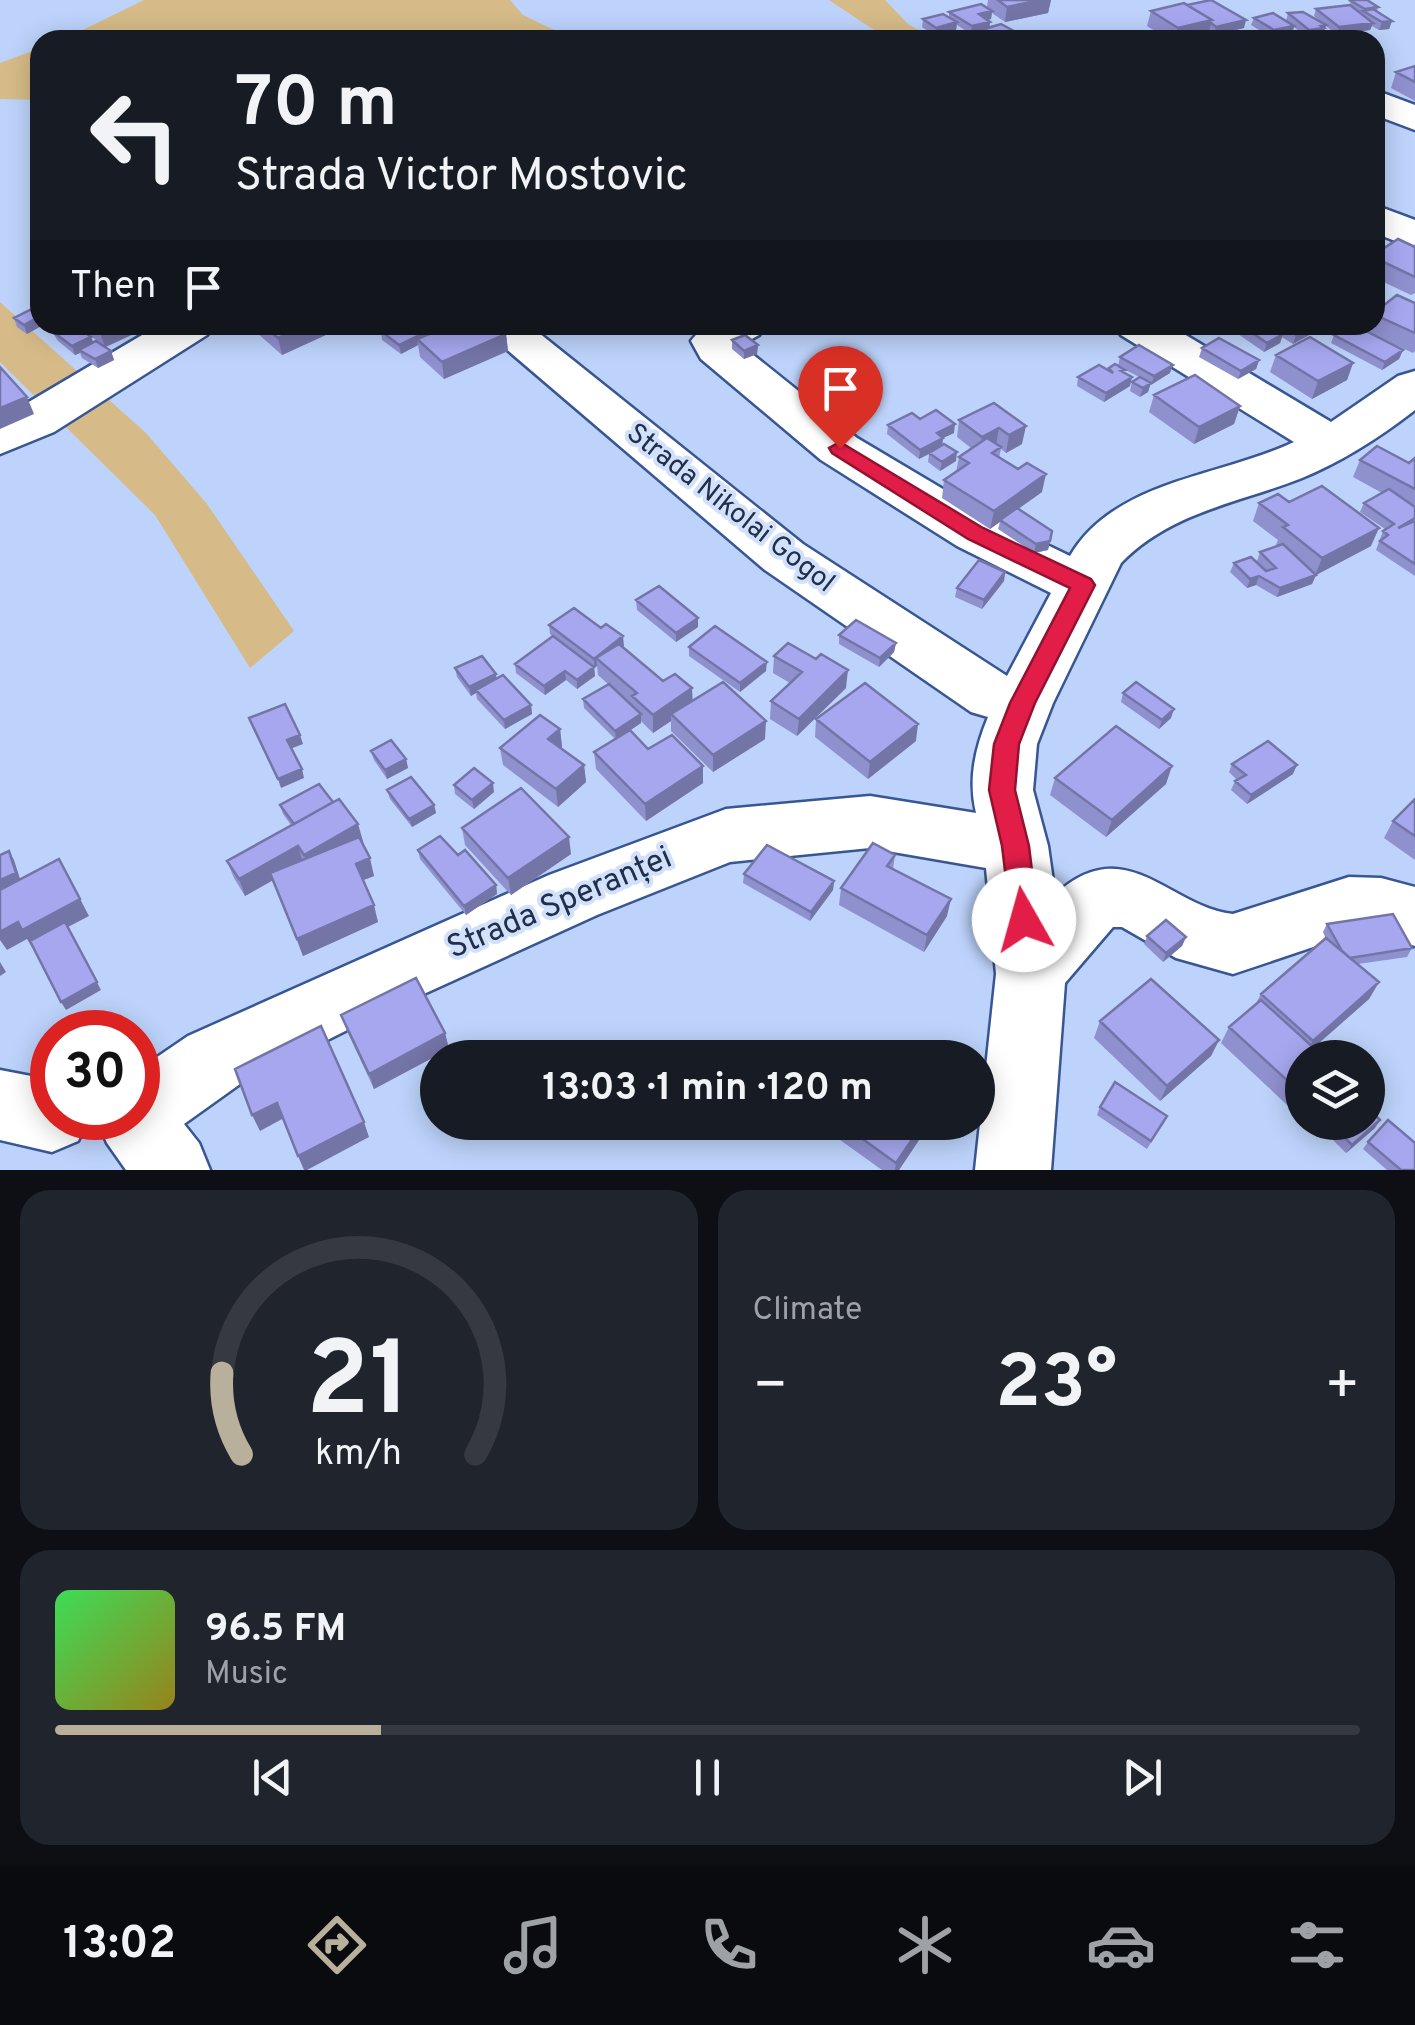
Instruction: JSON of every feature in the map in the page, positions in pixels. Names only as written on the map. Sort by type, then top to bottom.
[{"type":"street","points":[[1385,106],[1415,119]]},
{"type":"street","points":[[1385,221],[1415,236]]},
{"type":"street","points":[[0,438],[37,420],[174,335]]},
{"type":"street","name":"Strada Nikolai Gogol","points":[[513,335],[784,557],[992,696],[1023,703]]},
{"type":"street","points":[[725,335],[714,341],[717,349],[840,448],[976,533],[1083,585]]},
{"type":"street","points":[[1153,335],[1332,444]]},
{"type":"street","points":[[1013,1170],[1031,974],[1016,846],[1002,790],[1006,744],[1099,553],[1116,532],[1147,514],[1282,467],[1332,444],[1415,386]]},
{"type":"street","name":"Strada Speranței","points":[[160,1098],[214,1060],[346,996],[573,895],[726,836],[870,822],[1016,846]]},
{"type":"street","points":[[1031,974],[1074,920],[1098,900],[1109,897],[1150,909],[1213,942],[1232,944],[1256,940],[1341,905],[1382,904],[1415,917]]},
{"type":"street","points":[[0,1105],[30,1111]]},
{"type":"street","points":[[152,1140],[172,1170]]},
{"type":"shaded area","points":[[144,0],[510,0],[523,15],[554,30],[82,30]]},
{"type":"shaded area","points":[[829,0],[885,0],[918,30],[874,30]]},
{"type":"shaded area","points":[[30,52],[30,100],[0,99],[0,63]]},
{"type":"shaded area","points":[[0,302],[30,329],[30,335],[37,335],[146,433],[207,504],[294,631],[250,668],[155,515],[0,362]]},
{"type":"building","points":[[998,0],[1041,0],[1007,7]]},
{"type":"building","points":[[1211,0],[1246,20],[1216,27],[1212,20],[1187,5]]},
{"type":"building","points":[[1367,0],[1378,7],[1365,9],[1351,1]]},
{"type":"building","points":[[1184,3],[1212,20],[1178,28],[1151,11]]},
{"type":"building","points":[[981,4],[992,11],[979,14],[990,22],[972,26],[949,12]]},
{"type":"building","points":[[1350,5],[1373,23],[1339,27],[1316,9]]},
{"type":"building","points":[[1373,9],[1392,21],[1382,22],[1363,11]]},
{"type":"building","points":[[1303,12],[1326,25],[1309,30],[1288,13]]},
{"type":"building","points":[[1273,13],[1294,26],[1274,30],[1254,18]]},
{"type":"building","points":[[943,14],[957,22],[936,28],[923,19]]},
{"type":"building","points":[[1001,24],[1012,30],[986,30]]},
{"type":"building","points":[[1415,66],[1415,82],[1396,72]]},
{"type":"building","points":[[1398,239],[1415,247],[1415,277],[1385,263],[1385,247]]},
{"type":"building","points":[[1397,295],[1415,303],[1415,333],[1385,320],[1385,304]]},
{"type":"building","points":[[30,310],[30,322],[24,325],[14,318]]},
{"type":"building","points":[[57,335],[91,337],[72,346]]},
{"type":"building","points":[[386,335],[420,335],[399,345]]},
{"type":"building","points":[[427,335],[504,335],[442,362],[417,339]]},
{"type":"building","points":[[745,335],[758,345],[744,351],[732,340]]},
{"type":"building","points":[[1255,335],[1281,335],[1267,343]]},
{"type":"building","points":[[1334,335],[1374,335],[1403,350],[1385,362]]},
{"type":"building","points":[[1310,337],[1353,363],[1318,381],[1276,355]]},
{"type":"building","points":[[1219,338],[1259,360],[1241,371],[1202,348]]},
{"type":"building","points":[[96,341],[111,351],[95,359],[79,350]]},
{"type":"building","points":[[1139,345],[1173,365],[1154,376],[1120,357]]},
{"type":"building","points":[[1115,364],[1132,377],[1106,393],[1078,377],[1099,365],[1113,373],[1109,368]]},
{"type":"building","points":[[0,367],[27,397],[0,408]]},
{"type":"building","points":[[1195,375],[1240,406],[1199,427],[1154,395]]},
{"type":"building","points":[[1140,377],[1151,383],[1143,388],[1132,382]]},
{"type":"building","points":[[994,403],[1026,426],[1009,435],[999,428],[982,437],[959,420]]},
{"type":"building","points":[[936,410],[955,424],[937,433],[943,438],[920,450],[888,425],[912,413],[920,419]]},
{"type":"building","points":[[987,438],[1001,447],[992,453],[1018,469],[1027,463],[1046,474],[994,511],[944,480],[969,463],[959,457]]},
{"type":"building","points":[[944,444],[957,452],[942,462],[929,453]]},
{"type":"building","points":[[1377,446],[1409,463],[1415,458],[1415,489],[1360,460]]},
{"type":"building","points":[[1322,486],[1379,528],[1322,558],[1259,503],[1278,494],[1289,502]]},
{"type":"building","points":[[1389,489],[1415,507],[1415,518],[1398,528],[1415,521],[1415,564],[1380,541],[1388,535],[1383,531],[1394,524],[1364,503]]},
{"type":"building","points":[[1017,508],[1052,531],[1050,541],[1036,544],[1000,520]]},
{"type":"building","points":[[1283,544],[1316,575],[1280,588],[1259,576],[1250,579],[1234,563],[1251,557],[1266,571],[1276,568],[1260,552]]},
{"type":"building","points":[[979,560],[1005,572],[984,600],[957,588]]},
{"type":"building","points":[[659,586],[698,618],[676,633],[636,600]]},
{"type":"building","points":[[574,608],[601,628],[606,624],[623,636],[594,659],[549,625]]},
{"type":"building","points":[[856,620],[896,643],[880,658],[839,635]]},
{"type":"building","points":[[715,626],[767,662],[740,683],[689,647]]},
{"type":"building","points":[[553,636],[594,667],[577,680],[565,671],[544,686],[515,664]]},
{"type":"building","points":[[788,643],[816,659],[821,654],[848,670],[799,719],[771,701],[802,672],[774,656]]},
{"type":"building","points":[[619,644],[663,681],[675,674],[692,688],[653,715],[632,696],[637,693],[596,658]]},
{"type":"building","points":[[482,656],[496,674],[469,687],[455,668]]},
{"type":"building","points":[[503,675],[531,705],[504,720],[476,690]]},
{"type":"building","points":[[723,682],[766,721],[713,755],[671,714]]},
{"type":"building","points":[[1136,682],[1174,709],[1162,720],[1123,693]]},
{"type":"building","points":[[865,683],[918,724],[870,762],[816,719]]},
{"type":"building","points":[[609,684],[641,714],[615,731],[583,699]]},
{"type":"building","points":[[285,704],[300,735],[287,740],[302,769],[278,779],[249,718]]},
{"type":"building","points":[[540,715],[560,729],[548,739],[584,765],[556,789],[500,748]]},
{"type":"building","points":[[1116,726],[1172,766],[1112,820],[1055,778]]},
{"type":"building","points":[[630,730],[648,749],[672,735],[703,766],[645,804],[594,752]]},
{"type":"building","points":[[391,740],[406,759],[385,770],[371,751]]},
{"type":"building","points":[[1268,741],[1297,765],[1251,795],[1235,781],[1246,775],[1232,764]]},
{"type":"building","points":[[474,768],[493,783],[472,800],[454,785]]},
{"type":"building","points":[[411,777],[434,805],[409,819],[387,790]]},
{"type":"building","points":[[319,784],[333,802],[294,824],[280,805]]},
{"type":"building","points":[[521,788],[569,837],[508,878],[462,828]]},
{"type":"building","points":[[339,799],[358,824],[304,855],[298,846],[239,879],[227,861]]},
{"type":"building","points":[[1415,799],[1415,836],[1393,821]]},
{"type":"building","points":[[440,836],[458,855],[465,850],[496,885],[464,906],[418,850]]},
{"type":"building","points":[[359,837],[370,858],[356,864],[374,905],[297,939],[270,873]]},
{"type":"building","points":[[873,843],[895,855],[887,866],[951,899],[927,935],[841,888]]},
{"type":"building","points":[[767,845],[834,881],[811,912],[744,874]]},
{"type":"building","points":[[9,851],[16,873],[0,880],[0,855]]},
{"type":"building","points":[[59,859],[80,899],[22,930],[18,922],[0,932],[0,890]]},
{"type":"building","points":[[1393,914],[1412,948],[1350,958],[1327,924]]},
{"type":"building","points":[[1166,920],[1186,937],[1166,953],[1147,936]]},
{"type":"building","points":[[65,922],[97,982],[61,1002],[30,941]]},
{"type":"building","points":[[1326,938],[1379,982],[1314,1040],[1261,994]]},
{"type":"building","points":[[416,978],[445,1033],[432,1040],[420,1040],[420,1046],[369,1074],[341,1015]]},
{"type":"building","points":[[1151,979],[1219,1040],[1167,1086],[1100,1021]]},
{"type":"building","points":[[1261,1000],[1305,1040],[1285,1040],[1285,1078],[1229,1027]]},
{"type":"building","points":[[321,1026],[364,1122],[298,1156],[277,1103],[252,1115],[235,1069]]},
{"type":"building","points":[[1115,1082],[1167,1116],[1151,1141],[1100,1107]]},
{"type":"building","points":[[1388,1120],[1415,1143],[1415,1170],[1401,1170],[1368,1142],[1385,1140]]},
{"type":"building","points":[[864,1140],[912,1140],[896,1163]]},
{"type":"route","points":[[840,448],[976,533],[1083,585],[1006,744],[1002,790],[1016,846],[1024,920]]}]
